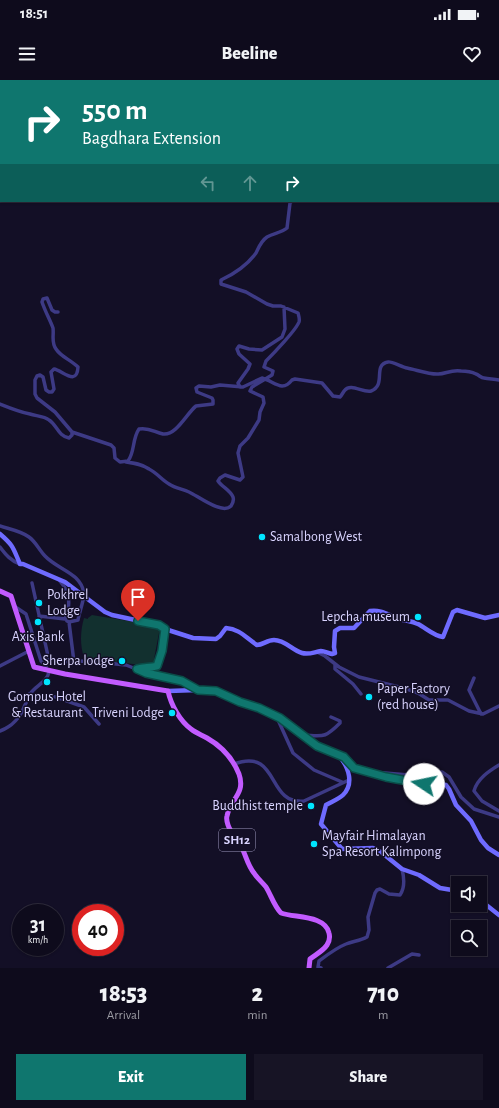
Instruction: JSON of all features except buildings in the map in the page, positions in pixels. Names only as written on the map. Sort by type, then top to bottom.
[{"type":"main road","points":[[0,591],[11,596],[34,668],[47,667],[168,691]]},
{"type":"main road","name":"SH12","points":[[168,691],[171,703],[187,725],[218,746],[234,764],[239,774],[241,788],[229,810],[227,820],[230,829],[242,848],[249,866],[266,887],[278,910],[317,920],[325,925],[329,932],[328,943],[321,951],[310,959],[308,963],[309,968]]},
{"type":"street","points":[[58,312],[52,310],[47,298],[43,299],[42,302],[53,330],[53,343],[55,348],[59,353],[74,362],[78,367],[78,372],[70,377],[65,375],[59,369],[54,369],[51,372],[54,389],[52,392],[48,392],[46,390],[43,377],[40,375],[37,376],[35,380],[35,394],[37,398],[55,412],[72,432],[111,445],[114,448],[115,458],[120,462],[142,465],[151,469],[169,484],[189,492],[207,503],[225,508],[229,507],[234,499],[218,481],[225,475],[240,480],[243,477],[238,453],[240,446],[248,438],[259,420],[260,412],[264,403],[263,397],[250,391],[252,387],[272,375],[273,371],[264,367],[266,361],[299,324],[300,319],[298,313],[284,307],[266,304],[246,292],[221,284],[221,280],[228,277],[247,262],[256,253],[262,242],[267,237],[282,232],[287,228],[291,202]]},
{"type":"street","points":[[240,387],[238,383],[250,364],[239,354],[237,349],[239,346],[249,349],[262,350],[282,337],[285,329],[284,307]]},
{"type":"street","points":[[124,462],[128,461],[131,457],[136,433],[139,429],[146,428],[167,434],[176,429],[186,415],[196,406],[210,406],[212,404],[212,398],[197,392],[196,388],[198,386],[211,387],[220,385],[244,387],[259,379],[265,379],[276,385],[284,386],[288,385],[295,379],[317,381],[322,383],[336,398],[340,397],[346,389],[349,388],[370,391],[378,386],[380,382],[380,368],[384,363],[388,362],[393,362],[399,367],[437,374],[452,370],[475,374],[483,378],[499,380]]},
{"type":"street","points":[[0,404],[45,418],[50,421],[61,435],[65,437],[70,438],[72,432]]},
{"type":"street","points":[[0,526],[29,536],[45,556],[73,575],[82,585],[85,596],[79,612],[78,620],[70,622],[48,616],[39,616]]},
{"type":"street","points":[[0,534],[14,549],[20,564]]},
{"type":"street","points":[[0,547],[14,562],[23,564],[58,579],[85,596],[112,616],[159,625],[165,629],[193,638],[216,640],[226,628],[233,629],[245,634],[257,645],[275,640],[283,642],[298,652],[305,654],[323,651],[332,654],[335,653],[335,631],[340,628],[354,628],[370,611],[382,612],[418,624],[438,637],[443,637],[453,612],[457,610],[485,618],[499,615]]},
{"type":"street","points":[[58,579],[65,587],[69,595],[68,613],[65,619],[63,619]]},
{"type":"street","points":[[0,731],[10,727],[15,722],[22,713],[29,694],[48,677],[47,667],[49,661],[32,583]]},
{"type":"street","points":[[14,606],[26,614],[40,661],[47,667]]},
{"type":"street","points":[[70,622],[74,662]]},
{"type":"street","points":[[137,669],[157,666],[162,651],[165,629]]},
{"type":"street","points":[[0,666],[29,651]]},
{"type":"street","points":[[316,652],[363,679],[407,689],[429,700],[448,700],[469,712],[481,714],[499,706]]},
{"type":"street","points":[[47,667],[53,662],[106,662],[126,665],[146,673],[182,681],[198,690]]},
{"type":"street","points":[[335,664],[335,669],[353,684],[361,694]]},
{"type":"street","points":[[474,678],[469,690],[481,714]]},
{"type":"street","points":[[168,691],[216,691],[280,718],[317,746],[344,757],[354,768],[416,783],[446,786],[449,789],[456,805],[471,821],[488,848],[499,855]]},
{"type":"street","points":[[29,694],[35,698],[44,696],[56,697],[84,707],[100,724]]},
{"type":"street","points":[[302,735],[327,735],[340,723],[339,719],[331,717]]},
{"type":"street","points":[[279,722],[293,753],[314,770],[342,782]]},
{"type":"street","points":[[338,755],[346,765],[349,772],[349,786],[343,796],[326,805],[321,824],[342,849],[372,848],[381,852],[402,869],[419,875],[440,888],[451,890]]},
{"type":"street","points":[[234,764],[248,760],[261,764],[270,773],[280,792],[297,802],[304,801],[349,780]]},
{"type":"street","points":[[499,765],[489,771],[475,786],[474,791],[482,801],[499,811]]},
{"type":"street","points":[[364,771],[410,775],[442,772],[449,777],[461,798],[474,808],[499,817]]},
{"type":"street","points":[[322,968],[318,966],[319,961],[327,955],[345,944],[363,940],[367,937],[369,930],[368,917],[375,893],[380,889],[389,894],[400,895],[403,889],[404,881],[402,869]]},
{"type":"street","points":[[487,906],[499,915]]},
{"type":"street","points":[[388,968],[412,954],[419,955]]},
{"type":"green space","points":[[92,615],[159,626],[163,629],[159,633],[154,659],[156,663],[149,666],[84,658],[81,633],[84,618],[88,619]]},
{"type":"place","name":"Samalbong West","points":[[262,537]]},
{"type":"place","name":"Pokhrel Lodge","points":[[39,603]]},
{"type":"place","name":"Lepcha museum","points":[[418,617]]},
{"type":"place","name":"Axis Bank","points":[[38,622]]},
{"type":"place","name":"Sherpa lodge","points":[[122,661]]},
{"type":"place","name":"Gompus Hotel & Restaurant","points":[[47,682]]},
{"type":"place","name":"Paper Factory (red house)","points":[[369,697]]},
{"type":"place","name":"Triveni Lodge","points":[[172,713]]},
{"type":"place","name":"Buddhist temple","points":[[311,806]]},
{"type":"place","name":"Mayfair Himalayan Spa Resort Kalimpong","points":[[314,844]]},
{"type":"route","points":[[138,621],[159,625],[165,629],[162,651],[157,666],[137,669],[146,673],[182,681],[198,690],[216,691],[240,702],[259,708],[280,718],[317,746],[326,751],[344,757],[354,768],[386,777],[424,784]]}]
